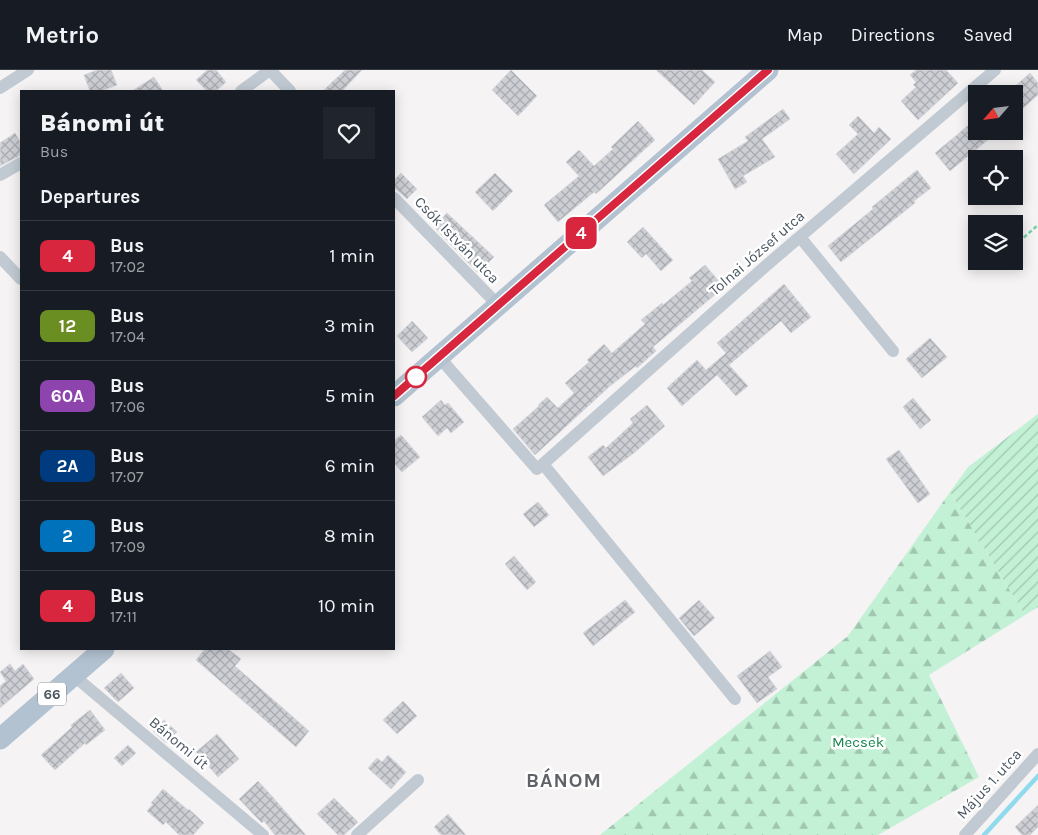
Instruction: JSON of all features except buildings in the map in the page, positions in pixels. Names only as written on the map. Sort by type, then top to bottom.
[{"type":"main road","points":[[395,395],[768,70]]},
{"type":"main road","name":"66","points":[[0,739],[103,650]]},
{"type":"street","points":[[0,88],[28,70]]},
{"type":"street","points":[[242,90],[270,70],[289,90]]},
{"type":"street","name":"Tolnai József utca","points":[[543,464],[800,236],[995,70]]},
{"type":"street","points":[[0,175],[20,164]]},
{"type":"street","name":"Csók István utca","points":[[395,199],[498,305]]},
{"type":"street","points":[[800,236],[893,351]]},
{"type":"street","points":[[0,257],[20,278]]},
{"type":"street","points":[[439,357],[537,469],[543,464],[735,699]]},
{"type":"street","name":"Bánomi út","points":[[74,675],[263,835]]},
{"type":"street","name":"Május 1. utca","points":[[965,835],[1038,754]]},
{"type":"street","points":[[357,835],[418,780]]},
{"type":"path","points":[[1023,238],[1038,225]]},
{"type":"green space","points":[[1038,414],[1038,607],[1025,615],[950,492],[968,467]]},
{"type":"green space","name":"Mecsek","points":[[950,492],[1025,615],[929,675],[979,777],[878,835],[600,835],[848,636]]},
{"type":"waterway","points":[[984,835],[1038,776]]},
{"type":"bus line","name":"4","points":[[395,395],[768,70]]},
{"type":"district","name":"BÁNOM","points":[[564,780]]}]
